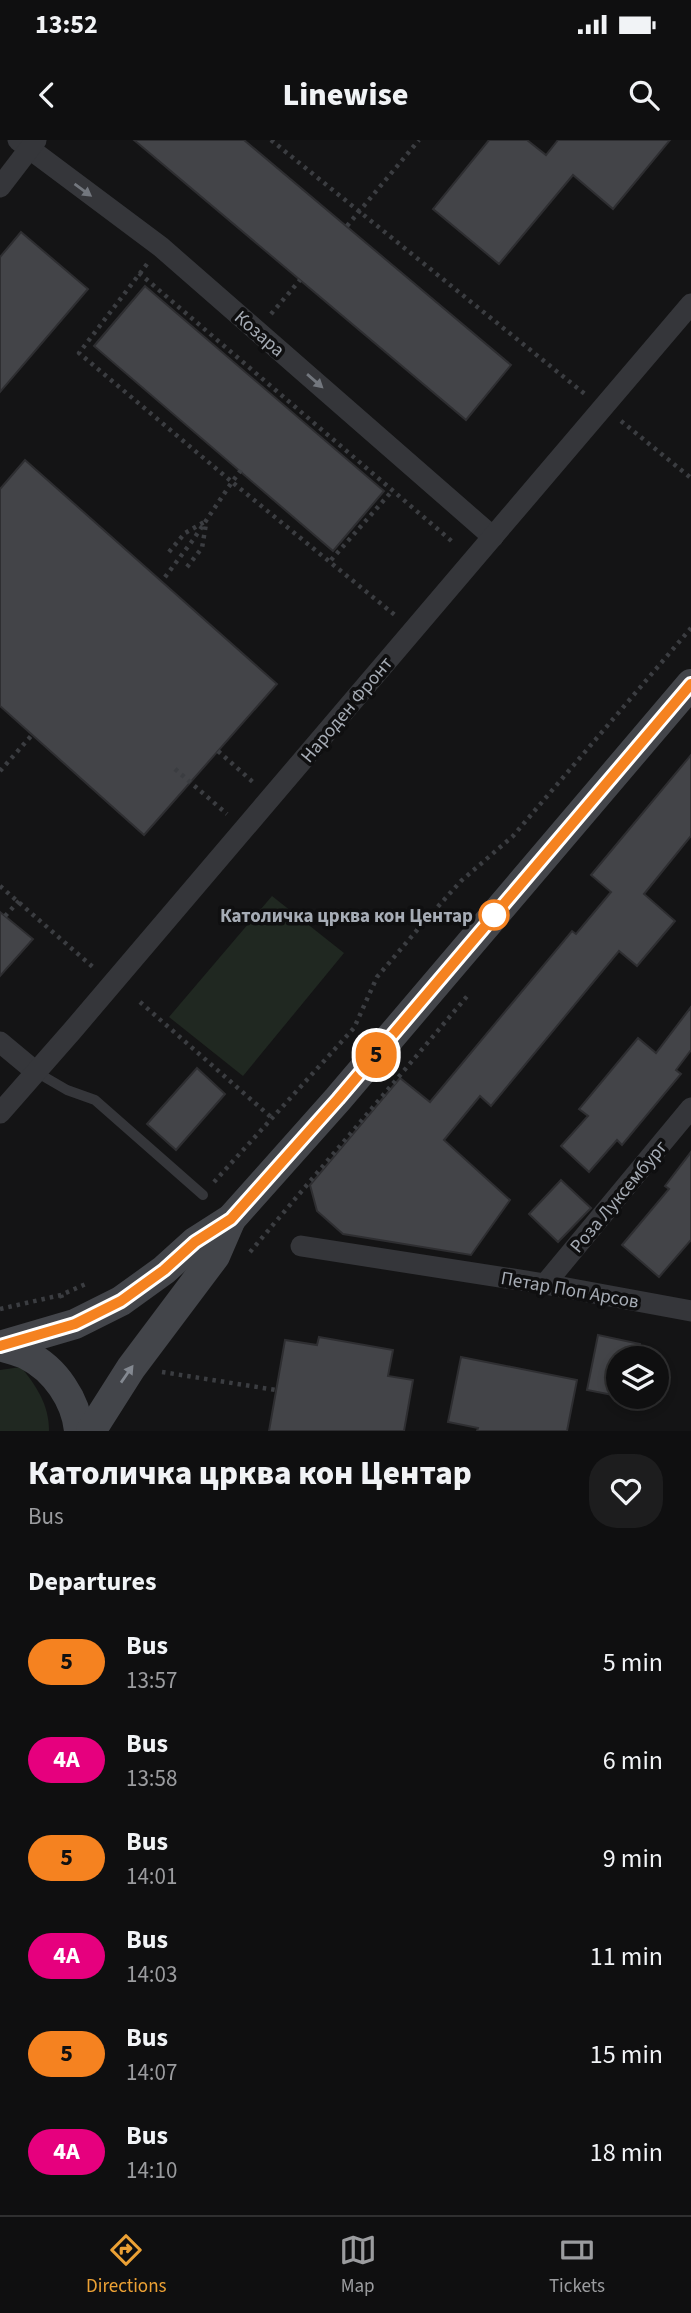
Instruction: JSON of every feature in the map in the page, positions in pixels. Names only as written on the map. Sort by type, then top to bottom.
[{"type":"street","points":[[0,187],[27,143]]},
{"type":"street","name":"Козара","points":[[27,143],[161,247],[493,537]]},
{"type":"street","name":"Народен Фронт","points":[[0,1112],[691,304]]},
{"type":"street","points":[[0,1346],[75,1324],[121,1301],[164,1270],[195,1242],[231,1219],[338,1099],[691,684]]},
{"type":"street","points":[[0,1042],[36,1072]]},
{"type":"street","name":"Роза Луксембург","points":[[545,1284],[691,1108]]},
{"type":"street","points":[[91,1431],[131,1368],[215,1256],[231,1219]]},
{"type":"street","name":"Петар Поп Арсов","points":[[301,1246],[545,1284],[691,1311]]},
{"type":"street","points":[[0,1346],[27,1355],[50,1372],[68,1394],[78,1420],[79,1431]]},
{"type":"lane","points":[[36,1072],[68,1090],[94,1100],[203,1195]]},
{"type":"path","points":[[271,140],[691,478]]},
{"type":"path","points":[[347,226],[419,140]]},
{"type":"path","points":[[161,247],[79,352],[413,630]]},
{"type":"path","points":[[139,274],[286,403],[474,560]]},
{"type":"path","points":[[162,581],[241,470]]},
{"type":"path","points":[[331,560],[393,490]]},
{"type":"path","points":[[169,552],[185,533],[206,520]]},
{"type":"path","points":[[187,567],[202,548],[206,520]]},
{"type":"path","points":[[203,1195],[354,1028],[377,977],[461,881],[513,836],[691,628]]},
{"type":"path","points":[[0,771],[32,734]]},
{"type":"path","points":[[218,751],[257,786]]},
{"type":"path","points":[[175,769],[210,799]]},
{"type":"path","points":[[0,886],[112,984]]},
{"type":"path","points":[[5,916],[19,901]]},
{"type":"path","points":[[250,1252],[476,985]]},
{"type":"path","points":[[140,1002],[272,1118]]},
{"type":"path","points":[[0,1309],[61,1294],[92,1280]]},
{"type":"path","points":[[61,1294],[75,1324]]},
{"type":"path","points":[[166,1373],[276,1390]]},
{"type":"shaded area","points":[[272,896],[344,953],[243,1076],[169,1017]]},
{"type":"shaded area","points":[[21,1367],[41,1397],[47,1413],[49,1431],[0,1431],[0,1370]]},
{"type":"building","points":[[134,140],[244,140],[511,365],[466,420]]},
{"type":"building","points":[[489,140],[527,140],[546,155],[558,140],[670,140],[613,209],[573,175],[499,264],[433,209]]},
{"type":"building","points":[[21,232],[88,289],[0,392],[0,257]]},
{"type":"building","points":[[145,286],[384,491],[333,551],[94,346]]},
{"type":"building","points":[[25,460],[277,684],[144,835],[0,706],[0,489]]},
{"type":"building","points":[[691,755],[691,836],[644,894],[675,921],[637,966],[619,951],[491,1106],[480,1096],[444,1140],[510,1200],[471,1255],[343,1234],[317,1211],[310,1185],[400,1078],[430,1102],[572,931],[576,934],[611,892],[591,875]]},
{"type":"building","points":[[0,912],[33,939],[0,976]]},
{"type":"building","points":[[691,1007],[691,1050],[676,1070],[681,1074],[622,1145],[617,1140],[589,1172],[561,1146],[588,1116],[579,1109],[638,1038],[656,1053]]},
{"type":"building","points":[[197,1068],[225,1094],[176,1150],[147,1124]]},
{"type":"building","points":[[691,1152],[691,1240],[659,1277],[622,1245],[669,1189],[665,1186]]},
{"type":"building","points":[[561,1180],[591,1208],[558,1242],[529,1214]]},
{"type":"building","points":[[598,1335],[640,1344],[606,1346],[606,1394],[587,1390]]},
{"type":"building","points":[[319,1337],[393,1350],[388,1376],[413,1380],[404,1431],[269,1431],[285,1340],[317,1345]]},
{"type":"building","points":[[461,1357],[577,1380],[567,1431],[477,1431],[478,1428],[448,1422]]},
{"type":"bus line","name":"5","points":[[0,1346],[75,1324],[121,1301],[164,1270],[195,1242],[231,1219],[338,1099],[691,684]]},
{"type":"place","name":"Католичка црква кон Центар","points":[[494,915]]}]
